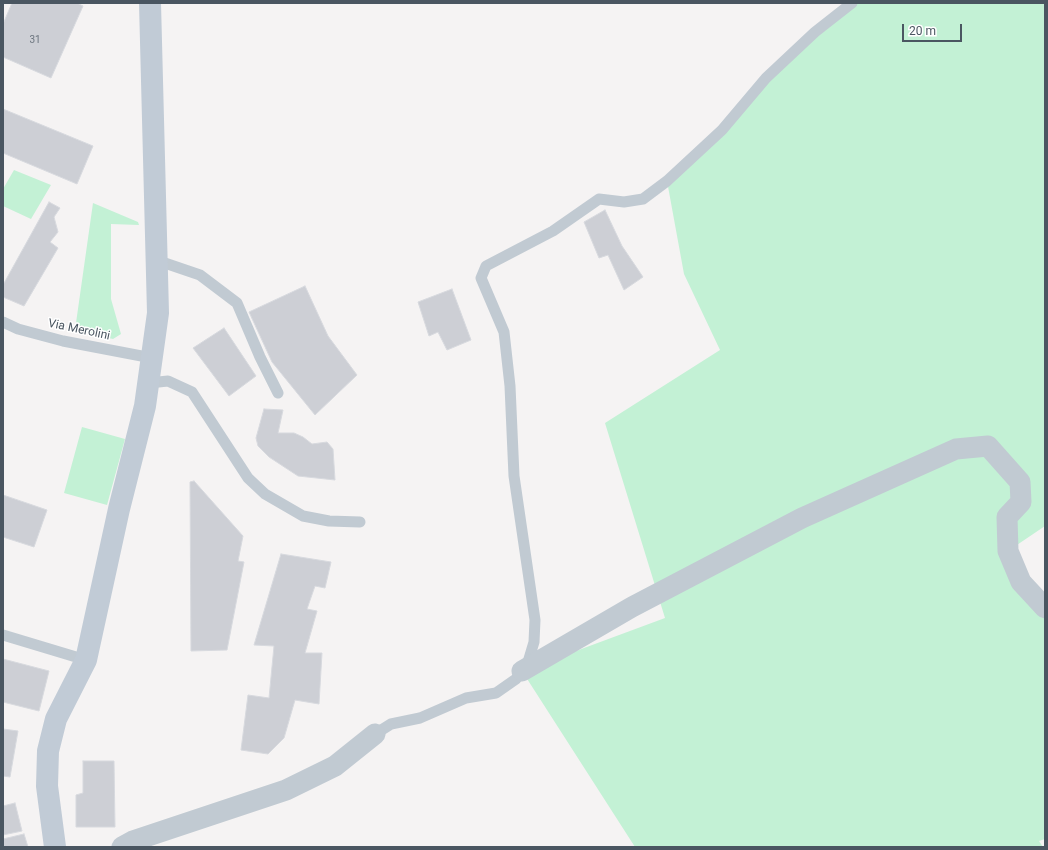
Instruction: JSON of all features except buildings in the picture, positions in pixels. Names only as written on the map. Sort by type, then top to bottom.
[{"type":"street","points":[[54,847],[47,786],[48,751],[56,719],[86,660],[119,509],[145,406],[158,313],[150,3]]},
{"type":"street","points":[[522,671],[632,607],[802,518],[956,449],[988,446],[1020,482],[1021,502],[1007,517],[1008,551],[1021,582],[1045,608]]},
{"type":"street","points":[[122,847],[133,841],[286,790],[335,766],[375,734]]},
{"type":"lane","points":[[375,734],[391,724],[420,718],[466,698],[496,692],[516,679],[528,662],[534,642],[535,620],[514,476],[510,386],[504,332],[481,278],[486,266],[553,231],[599,200],[624,202],[642,199],[667,182],[722,130],[766,78],[815,32],[852,3]]},
{"type":"lane","points":[[156,260],[200,275],[236,303],[278,393]]},
{"type":"lane","name":"Via Merolini","points":[[3,322],[18,329],[64,341],[152,358]]},
{"type":"lane","points":[[148,382],[168,381],[192,392],[248,478],[265,494],[303,516],[329,521],[360,522]]},
{"type":"lane","points":[[3,635],[86,660]]},
{"type":"green space","points":[[852,3],[1045,3],[1045,526],[1008,551],[1045,608],[1045,839],[1039,841],[1043,847],[635,847],[522,671],[665,618],[605,423],[720,350],[684,274],[667,181],[766,78]]},
{"type":"green space","points":[[14,170],[51,185],[31,219],[3,206],[3,189]]},
{"type":"green space","points":[[93,203],[138,222],[139,225],[111,224],[111,299],[121,334],[113,339],[75,330]]},
{"type":"green space","points":[[82,427],[125,439],[107,505],[64,493]]}]
